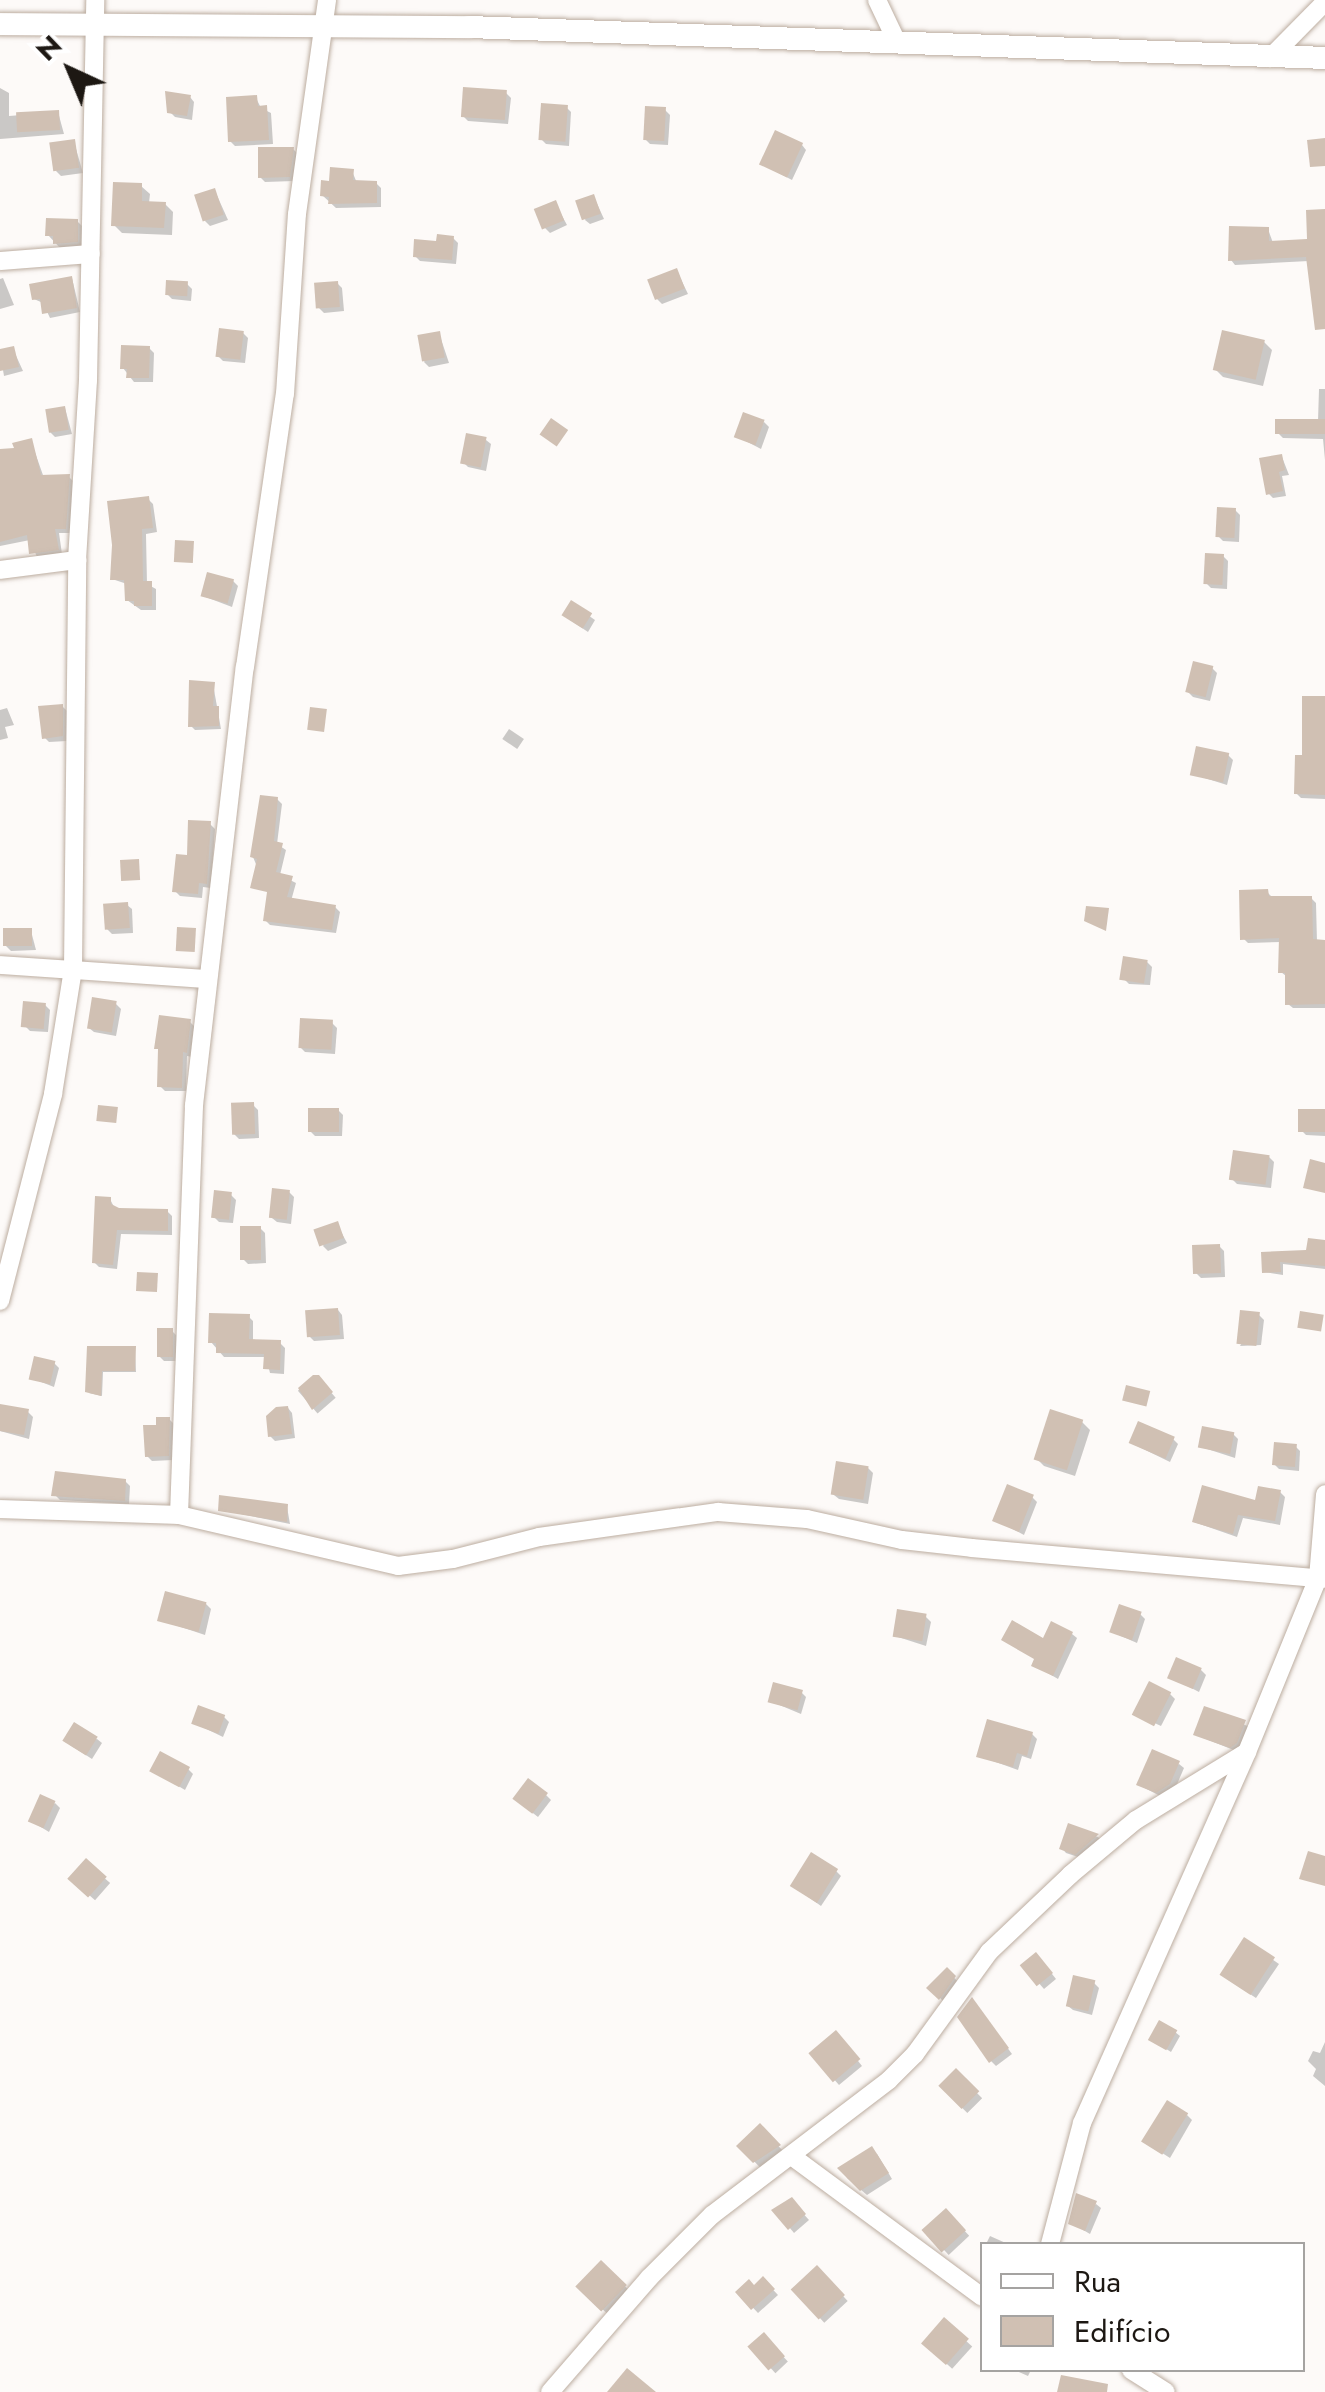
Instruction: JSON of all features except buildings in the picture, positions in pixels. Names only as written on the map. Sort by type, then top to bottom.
[{"type":"street","points":[[0,1301],[53,1094],[73,970],[77,560],[91,254],[95,0]]},
{"type":"street","points":[[179,1515],[189,1194],[208,978],[244,667],[285,394],[298,214],[327,0]]},
{"type":"street","points":[[877,0],[896,40]]},
{"type":"street","points":[[1270,58],[1325,2]]},
{"type":"street","points":[[0,24],[324,25],[896,40],[1325,58]]},
{"type":"street","points":[[0,261],[91,254]]},
{"type":"street","points":[[0,570],[77,560]]},
{"type":"street","points":[[0,965],[208,978]]},
{"type":"street","points":[[1051,2242],[1082,2123],[1321,1579],[1325,1494]]},
{"type":"street","points":[[0,1509],[179,1515],[398,1566],[453,1558],[538,1537],[718,1512],[807,1518],[902,1540],[972,1548],[1321,1579]]},
{"type":"street","points":[[550,2392],[649,2278],[712,2215],[890,2080],[914,2054],[989,1952],[1070,1876],[1136,1820],[1247,1752]]},
{"type":"street","points":[[792,2156],[980,2296]]},
{"type":"street","points":[[1133,2372],[1166,2392]]}]
